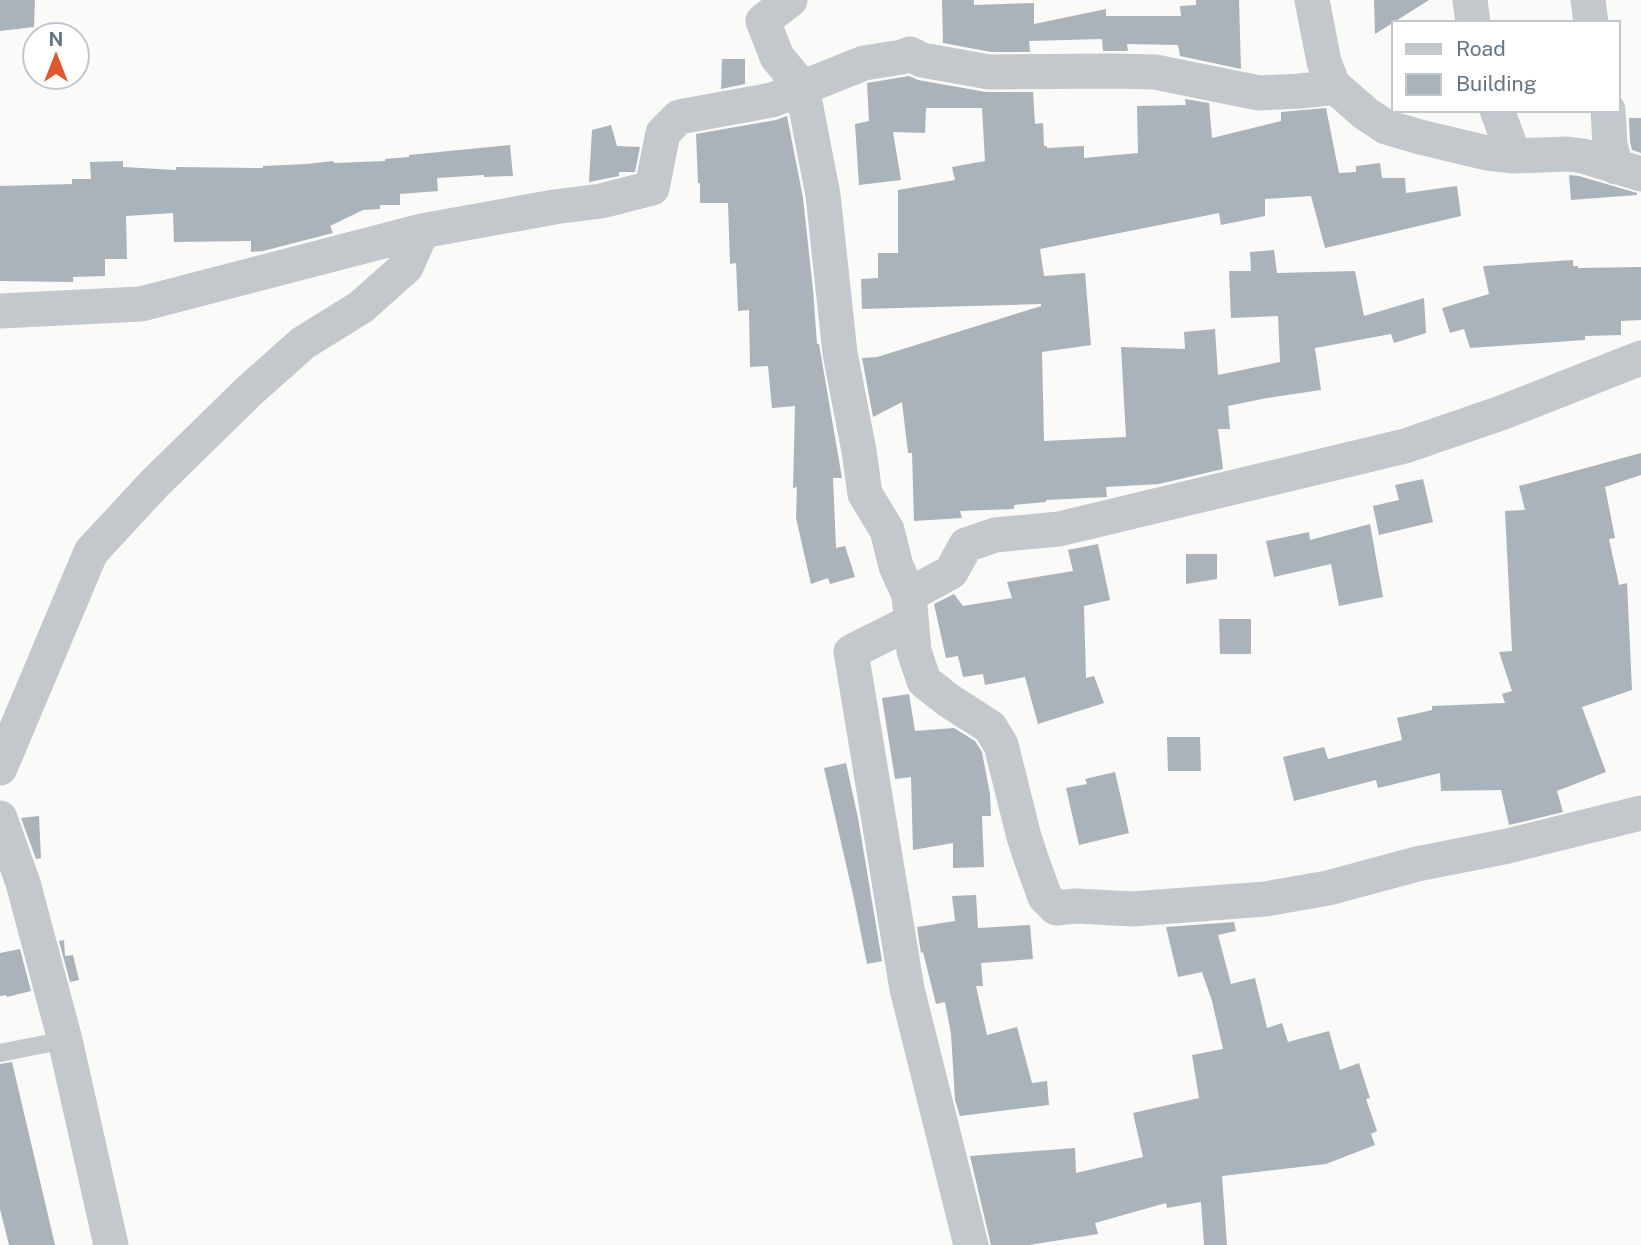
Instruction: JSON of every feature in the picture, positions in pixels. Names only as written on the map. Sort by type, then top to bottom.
[{"type":"street","points":[[790,0],[763,21],[777,57],[802,87],[823,195],[840,354],[865,495],[887,530],[895,566],[910,608],[914,651],[924,681],[990,727],[1001,745],[1033,864],[1045,897],[1056,908],[1076,906],[1133,909],[1265,899],[1328,888],[1417,864],[1508,846],[1641,813]]},
{"type":"street","points":[[1312,0],[1324,62],[1334,85],[1365,113],[1386,127],[1463,149],[1514,156],[1583,156],[1628,170]]},
{"type":"street","points":[[1470,0],[1473,21]]},
{"type":"street","points":[[1588,0],[1591,21]]},
{"type":"street","points":[[0,311],[141,304],[422,231],[601,201],[652,188],[663,133],[679,117],[772,100],[864,63],[909,54],[922,60],[989,72],[1155,72],[1259,93],[1313,90],[1334,85]]},
{"type":"street","points":[[1498,112],[1514,156]]},
{"type":"street","points":[[1608,112],[1610,145],[1628,170]]},
{"type":"street","points":[[0,768],[91,552],[154,484],[248,391],[303,343],[361,307],[406,267],[422,231]]},
{"type":"street","points":[[971,1245],[907,989],[851,652],[891,633],[910,608],[951,572],[966,545],[995,535],[1059,529],[1405,446],[1501,413],[1641,358]]},
{"type":"street","points":[[0,818],[12,885],[65,1040],[111,1245]]},
{"type":"lane","points":[[0,1053],[65,1040]]},
{"type":"building","points":[[0,0],[35,0],[34,21],[21,21],[21,29],[0,31]]},
{"type":"building","points":[[942,0],[974,0],[974,5],[1034,3],[1034,24],[1106,9],[1106,16],[1181,16],[1180,6],[1196,5],[1196,0],[1239,0],[1241,69],[1180,56],[1178,45],[1127,44],[1128,51],[1103,51],[1102,39],[1029,41],[1030,52],[991,52],[943,43]]},
{"type":"building","points":[[1374,0],[1429,0],[1392,21],[1375,34]]},
{"type":"building","points":[[722,59],[745,59],[745,84],[721,89]]},
{"type":"building","points":[[909,76],[986,92],[1033,92],[1035,124],[1043,123],[1044,146],[1084,146],[1084,158],[1138,153],[1137,106],[1186,105],[1185,99],[1209,103],[1212,138],[1281,121],[1281,112],[1326,108],[1339,173],[1356,172],[1356,166],[1380,163],[1382,178],[1405,178],[1406,193],[1457,186],[1461,216],[1325,248],[1311,196],[1265,199],[1265,216],[1221,225],[1219,213],[1040,249],[1044,276],[1085,273],[1091,345],[1042,352],[1044,441],[1126,437],[1121,347],[1185,349],[1184,332],[1215,329],[1218,375],[1280,362],[1278,316],[1231,318],[1229,271],[1251,271],[1250,252],[1274,250],[1277,273],[1355,271],[1364,316],[1424,298],[1426,333],[1394,343],[1391,334],[1315,348],[1321,390],[1228,406],[1230,429],[1218,429],[1223,469],[1159,484],[1106,487],[1107,497],[1046,500],[1014,505],[1014,509],[960,511],[962,518],[914,521],[912,453],[908,453],[902,402],[873,417],[862,358],[877,357],[1041,304],[862,309],[861,279],[878,278],[878,253],[898,253],[898,190],[955,180],[952,167],[985,161],[982,108],[926,108],[925,133],[893,132],[901,180],[859,185],[855,124],[869,121],[867,83]]},
{"type":"building","points":[[787,116],[803,198],[817,344],[842,478],[833,478],[836,548],[845,546],[855,577],[830,584],[828,578],[811,584],[796,518],[797,487],[793,488],[795,406],[772,408],[768,366],[750,367],[749,310],[738,311],[736,263],[730,264],[728,203],[700,203],[698,183],[696,134]]},
{"type":"building","points":[[1629,118],[1641,118],[1641,153],[1632,150]]},
{"type":"building","points":[[611,125],[617,146],[640,147],[635,172],[619,172],[619,176],[589,182],[592,130]]},
{"type":"building","points":[[510,145],[513,176],[437,178],[438,191],[400,194],[400,205],[380,205],[380,209],[363,210],[330,226],[333,233],[251,252],[251,241],[174,242],[173,213],[126,216],[127,259],[105,259],[105,276],[73,277],[73,282],[0,281],[0,186],[72,184],[72,179],[91,179],[90,162],[123,161],[123,167],[176,170],[176,167],[263,168],[333,161],[385,161],[409,155]]},
{"type":"building","points":[[1569,175],[1637,193],[1637,195],[1571,200]]},
{"type":"building","points":[[1573,260],[1573,266],[1578,268],[1641,267],[1641,320],[1621,321],[1621,335],[1470,348],[1464,329],[1450,333],[1442,308],[1489,294],[1483,266]]},
{"type":"building","points":[[1641,453],[1641,475],[1605,487],[1615,538],[1609,539],[1619,585],[1627,583],[1632,690],[1582,707],[1606,772],[1557,791],[1563,812],[1509,825],[1501,790],[1441,791],[1440,773],[1378,788],[1376,780],[1294,801],[1283,757],[1324,747],[1328,759],[1402,740],[1397,718],[1432,710],[1432,706],[1505,703],[1502,694],[1512,691],[1499,652],[1512,651],[1505,511],[1525,510],[1519,486]]},
{"type":"building","points":[[1423,479],[1433,522],[1379,535],[1373,506],[1399,500],[1395,485]]},
{"type":"building","points":[[1370,524],[1383,597],[1339,606],[1331,564],[1274,577],[1266,541],[1309,532],[1310,540]]},
{"type":"building","points":[[1098,544],[1110,600],[1084,606],[1086,678],[1094,676],[1104,703],[1038,724],[1025,677],[985,685],[983,674],[963,677],[958,656],[946,658],[934,604],[954,594],[963,606],[1012,598],[1007,582],[1073,571],[1068,550]]},
{"type":"building","points":[[1186,554],[1217,554],[1217,579],[1186,584]]},
{"type":"building","points":[[1219,619],[1251,619],[1251,654],[1220,654]]},
{"type":"building","points":[[909,694],[915,731],[954,728],[975,741],[982,752],[991,816],[982,816],[984,867],[953,868],[953,843],[913,850],[911,777],[895,779],[882,698]]},
{"type":"building","points":[[1167,737],[1200,737],[1201,771],[1168,771]]},
{"type":"building","points":[[846,763],[882,961],[867,964],[824,768]]},
{"type":"building","points":[[1115,772],[1129,833],[1079,845],[1066,788],[1087,784],[1085,779]]},
{"type":"building","points":[[39,816],[41,858],[36,859],[21,818]]},
{"type":"building","points":[[976,895],[978,928],[1030,925],[1033,959],[981,963],[983,986],[976,986],[987,1035],[1017,1027],[1032,1083],[1047,1081],[1049,1105],[960,1116],[955,1100],[951,1034],[945,1002],[936,1004],[923,952],[921,953],[917,927],[955,921],[952,896]]},
{"type":"building","points":[[1234,922],[1236,931],[1218,935],[1231,984],[1255,978],[1267,1028],[1282,1023],[1288,1042],[1329,1031],[1340,1070],[1359,1063],[1370,1098],[1366,1099],[1377,1131],[1371,1134],[1375,1145],[1326,1164],[1222,1176],[1227,1245],[1204,1245],[1201,1202],[1167,1208],[1166,1203],[1095,1223],[1098,1234],[1029,1245],[991,1245],[970,1156],[1075,1148],[1076,1173],[1143,1157],[1133,1113],[1199,1098],[1192,1055],[1223,1049],[1202,972],[1178,977],[1166,927]]},
{"type":"building","points":[[64,940],[65,956],[73,955],[79,980],[70,982],[59,941]]},
{"type":"building","points":[[20,949],[31,991],[7,997],[0,996],[0,953]]},
{"type":"building","points":[[12,1062],[55,1245],[9,1245],[0,1209],[0,1064]]}]
